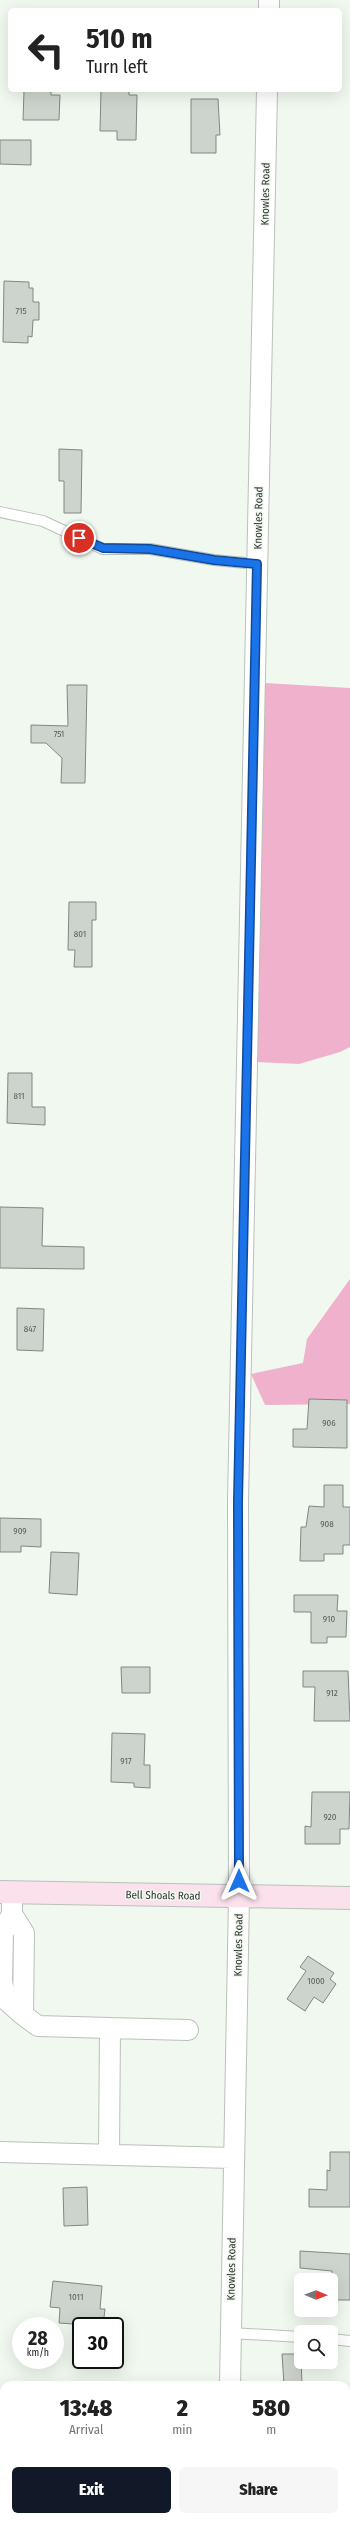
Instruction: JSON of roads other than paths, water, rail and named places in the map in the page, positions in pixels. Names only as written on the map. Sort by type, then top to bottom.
[{"type":"main road","name":"Bell Shoals Road","points":[[8,1900],[239,1896],[350,1898]]},
{"type":"street","name":"Knowles Road","points":[[230,2381],[239,1896],[238,1494],[267,92]]},
{"type":"street","points":[[8,1900],[3,1930],[2,1973],[5,1999],[38,2026],[188,2030]]},
{"type":"street","points":[[8,1900],[24,1933],[23,2015]]},
{"type":"street","points":[[2,1973],[24,1974]]},
{"type":"street","points":[[109,2155],[110,2028]]},
{"type":"street","points":[[0,2152],[233,2158]]},
{"type":"lane","points":[[0,512],[43,521],[103,548],[150,549],[214,560],[257,564]]},
{"type":"lane","points":[[230,2333],[294,2337]]},
{"type":"lane","points":[[338,2340],[350,2341]]}]
